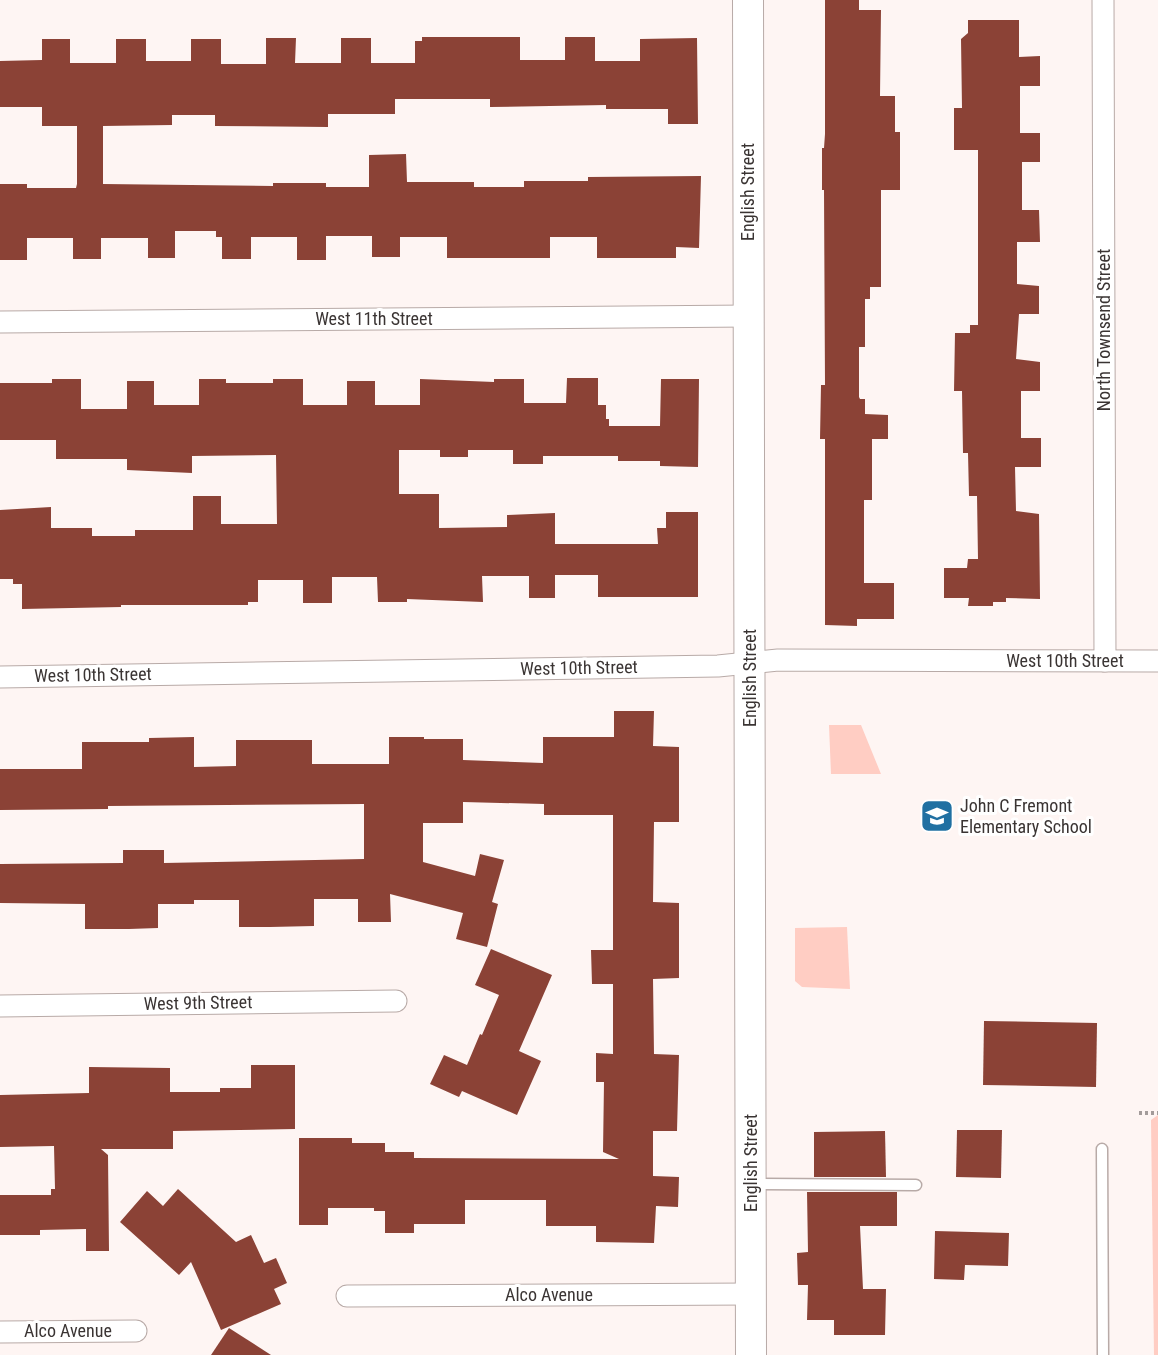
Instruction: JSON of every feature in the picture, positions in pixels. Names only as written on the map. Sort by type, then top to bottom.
[{"type":"street","name":"English Street","points":[[748,0],[751,1355]]},
{"type":"street","name":"North Townsend Street","points":[[1103,0],[1105,661]]},
{"type":"street","name":"West 11th Street","points":[[0,322],[749,316]]},
{"type":"street","name":"West 10th Street","points":[[0,677],[706,666],[778,660],[1158,661]]},
{"type":"street","name":"West 9th Street","points":[[0,1006],[396,1001]]},
{"type":"street","name":"Alco Avenue","points":[[347,1296],[751,1294]]},
{"type":"street","name":"Alco Avenue","points":[[0,1332],[135,1331]]},
{"type":"lane","points":[[1102,1149],[1103,1355]]},
{"type":"lane","points":[[751,1184],[916,1185]]},
{"type":"path","points":[[1139,1113],[1158,1113]]},
{"type":"shaded area","points":[[829,725],[861,725],[881,774],[831,774]]},
{"type":"shaded area","points":[[847,927],[850,989],[802,987],[795,981],[795,928]]},
{"type":"shaded area","points":[[1158,1115],[1158,1355],[1154,1355],[1151,1120]]},
{"type":"building","points":[[825,0],[859,0],[859,10],[881,10],[880,96],[895,96],[895,132],[900,132],[900,190],[881,190],[881,287],[870,287],[870,299],[865,299],[865,347],[859,347],[859,397],[865,399],[865,414],[888,415],[888,439],[872,439],[872,500],[864,500],[864,583],[894,583],[894,619],[857,619],[857,626],[825,625],[825,439],[820,439],[821,385],[825,385],[822,148],[824,148],[825,134]]},
{"type":"building","points":[[968,20],[1019,20],[1019,57],[1040,56],[1040,86],[1020,86],[1020,133],[1040,133],[1040,162],[1022,162],[1022,210],[1039,210],[1040,242],[1017,242],[1017,284],[1039,286],[1039,314],[1019,314],[1016,359],[1040,362],[1040,391],[1021,391],[1021,438],[1041,438],[1041,467],[1015,467],[1016,511],[1039,514],[1040,599],[1006,598],[1006,602],[993,602],[993,606],[968,606],[969,598],[944,598],[944,568],[967,568],[968,559],[978,559],[977,496],[969,496],[968,453],[963,453],[962,391],[954,391],[955,333],[970,333],[970,325],[978,325],[978,150],[954,150],[954,108],[962,108],[961,39],[968,33]]},
{"type":"building","points":[[422,37],[520,37],[520,60],[565,60],[565,37],[595,37],[595,61],[640,61],[640,39],[697,38],[698,124],[668,124],[668,109],[606,109],[606,105],[490,107],[490,99],[395,99],[395,114],[328,114],[328,127],[215,126],[215,115],[172,115],[172,125],[103,126],[103,184],[273,186],[273,183],[326,183],[326,187],[369,187],[369,155],[406,154],[407,182],[474,182],[474,187],[524,187],[524,181],[588,181],[588,177],[701,176],[699,248],[676,247],[676,258],[597,258],[597,237],[550,237],[550,258],[447,258],[447,237],[400,237],[400,257],[372,257],[372,236],[326,236],[326,260],[297,260],[297,237],[251,237],[251,259],[222,259],[222,237],[216,237],[216,231],[175,231],[175,258],[148,258],[148,238],[101,238],[101,259],[73,259],[73,238],[27,238],[27,260],[0,260],[0,184],[27,184],[27,188],[76,188],[77,126],[42,126],[42,107],[0,107],[0,61],[42,60],[42,39],[70,39],[70,63],[116,63],[116,39],[146,39],[146,61],[191,61],[191,39],[221,39],[221,64],[266,64],[266,38],[296,38],[295,63],[341,63],[341,38],[371,38],[371,63],[415,63],[415,41],[422,41]]},
{"type":"building","points":[[567,378],[598,378],[598,405],[606,405],[606,419],[609,419],[609,426],[660,426],[661,379],[699,379],[698,467],[660,466],[660,461],[618,461],[618,456],[543,456],[543,464],[513,464],[513,450],[468,450],[468,457],[440,457],[440,450],[399,450],[399,494],[439,494],[439,528],[507,527],[507,515],[555,513],[555,544],[658,544],[657,528],[666,528],[666,512],[698,512],[698,597],[598,597],[598,575],[555,575],[555,598],[529,598],[529,576],[482,576],[483,602],[407,599],[407,602],[378,602],[377,577],[332,577],[332,603],[303,603],[303,580],[258,580],[258,602],[248,602],[248,605],[121,605],[121,607],[22,609],[22,584],[13,584],[13,579],[0,579],[0,510],[51,507],[51,528],[92,528],[92,536],[135,536],[135,530],[193,530],[193,496],[221,496],[221,524],[277,524],[276,455],[192,456],[192,473],[127,470],[127,459],[56,459],[56,440],[0,440],[0,383],[52,383],[52,379],[81,379],[81,409],[127,409],[127,381],[154,381],[154,405],[199,405],[199,379],[226,379],[226,383],[273,383],[273,379],[303,379],[303,405],[347,405],[347,381],[375,381],[375,405],[420,405],[420,379],[494,382],[494,379],[524,379],[524,403],[566,403]]},
{"type":"building","points":[[614,711],[654,711],[653,746],[679,747],[679,822],[654,822],[653,902],[679,903],[679,978],[653,979],[654,1054],[679,1055],[677,1131],[653,1131],[653,1176],[679,1177],[678,1207],[656,1206],[654,1243],[596,1242],[596,1226],[546,1226],[546,1200],[465,1200],[465,1224],[414,1224],[414,1233],[385,1233],[385,1211],[374,1211],[374,1208],[328,1208],[328,1225],[299,1225],[299,1138],[352,1138],[352,1143],[385,1143],[385,1152],[414,1152],[414,1158],[619,1159],[603,1152],[604,1082],[596,1082],[596,1053],[613,1054],[613,984],[592,984],[591,950],[613,950],[613,815],[544,815],[544,804],[463,802],[463,823],[423,823],[423,862],[475,876],[480,854],[504,860],[492,902],[498,904],[487,947],[456,939],[463,913],[390,894],[391,922],[358,922],[358,899],[314,899],[314,926],[239,927],[239,900],[194,900],[194,904],[158,904],[158,928],[129,929],[85,929],[85,904],[0,903],[0,864],[123,863],[123,850],[164,850],[164,863],[364,859],[364,804],[108,806],[108,809],[0,810],[0,769],[82,769],[82,742],[149,742],[149,738],[194,737],[194,767],[236,766],[236,740],[312,740],[312,764],[389,764],[389,737],[424,737],[424,739],[463,739],[463,760],[543,763],[543,737],[614,737]]},
{"type":"building","points":[[491,949],[552,975],[519,1051],[541,1061],[517,1115],[462,1091],[459,1097],[430,1084],[444,1055],[467,1065],[480,1034],[482,1035],[499,995],[475,985]]},
{"type":"building","points":[[984,1021],[1097,1023],[1096,1087],[983,1085]]},
{"type":"building","points":[[251,1065],[295,1065],[295,1129],[173,1131],[173,1149],[101,1149],[108,1155],[109,1251],[86,1251],[86,1229],[40,1230],[40,1235],[0,1235],[0,1195],[51,1195],[51,1189],[55,1189],[54,1146],[0,1147],[0,1095],[89,1093],[89,1067],[170,1068],[170,1092],[220,1092],[220,1088],[251,1088]]},
{"type":"building","points":[[957,1130],[1002,1130],[1001,1178],[956,1177]]},
{"type":"building","points":[[885,1131],[886,1177],[814,1177],[814,1132]]},
{"type":"building","points":[[178,1189],[236,1242],[251,1235],[264,1263],[276,1258],[287,1283],[274,1289],[281,1304],[221,1330],[191,1262],[179,1275],[120,1222],[147,1191],[163,1206]]},
{"type":"building","points":[[807,1192],[897,1192],[897,1226],[860,1226],[863,1289],[886,1289],[885,1335],[834,1335],[834,1320],[807,1320],[808,1285],[798,1285],[797,1253],[808,1252]]},
{"type":"building","points":[[935,1231],[1009,1233],[1008,1266],[965,1265],[964,1280],[934,1279]]},
{"type":"building","points":[[229,1328],[271,1355],[211,1355]]},
{"type":"place","name":"John C Fremont Elementary School","points":[[937,816]]}]
